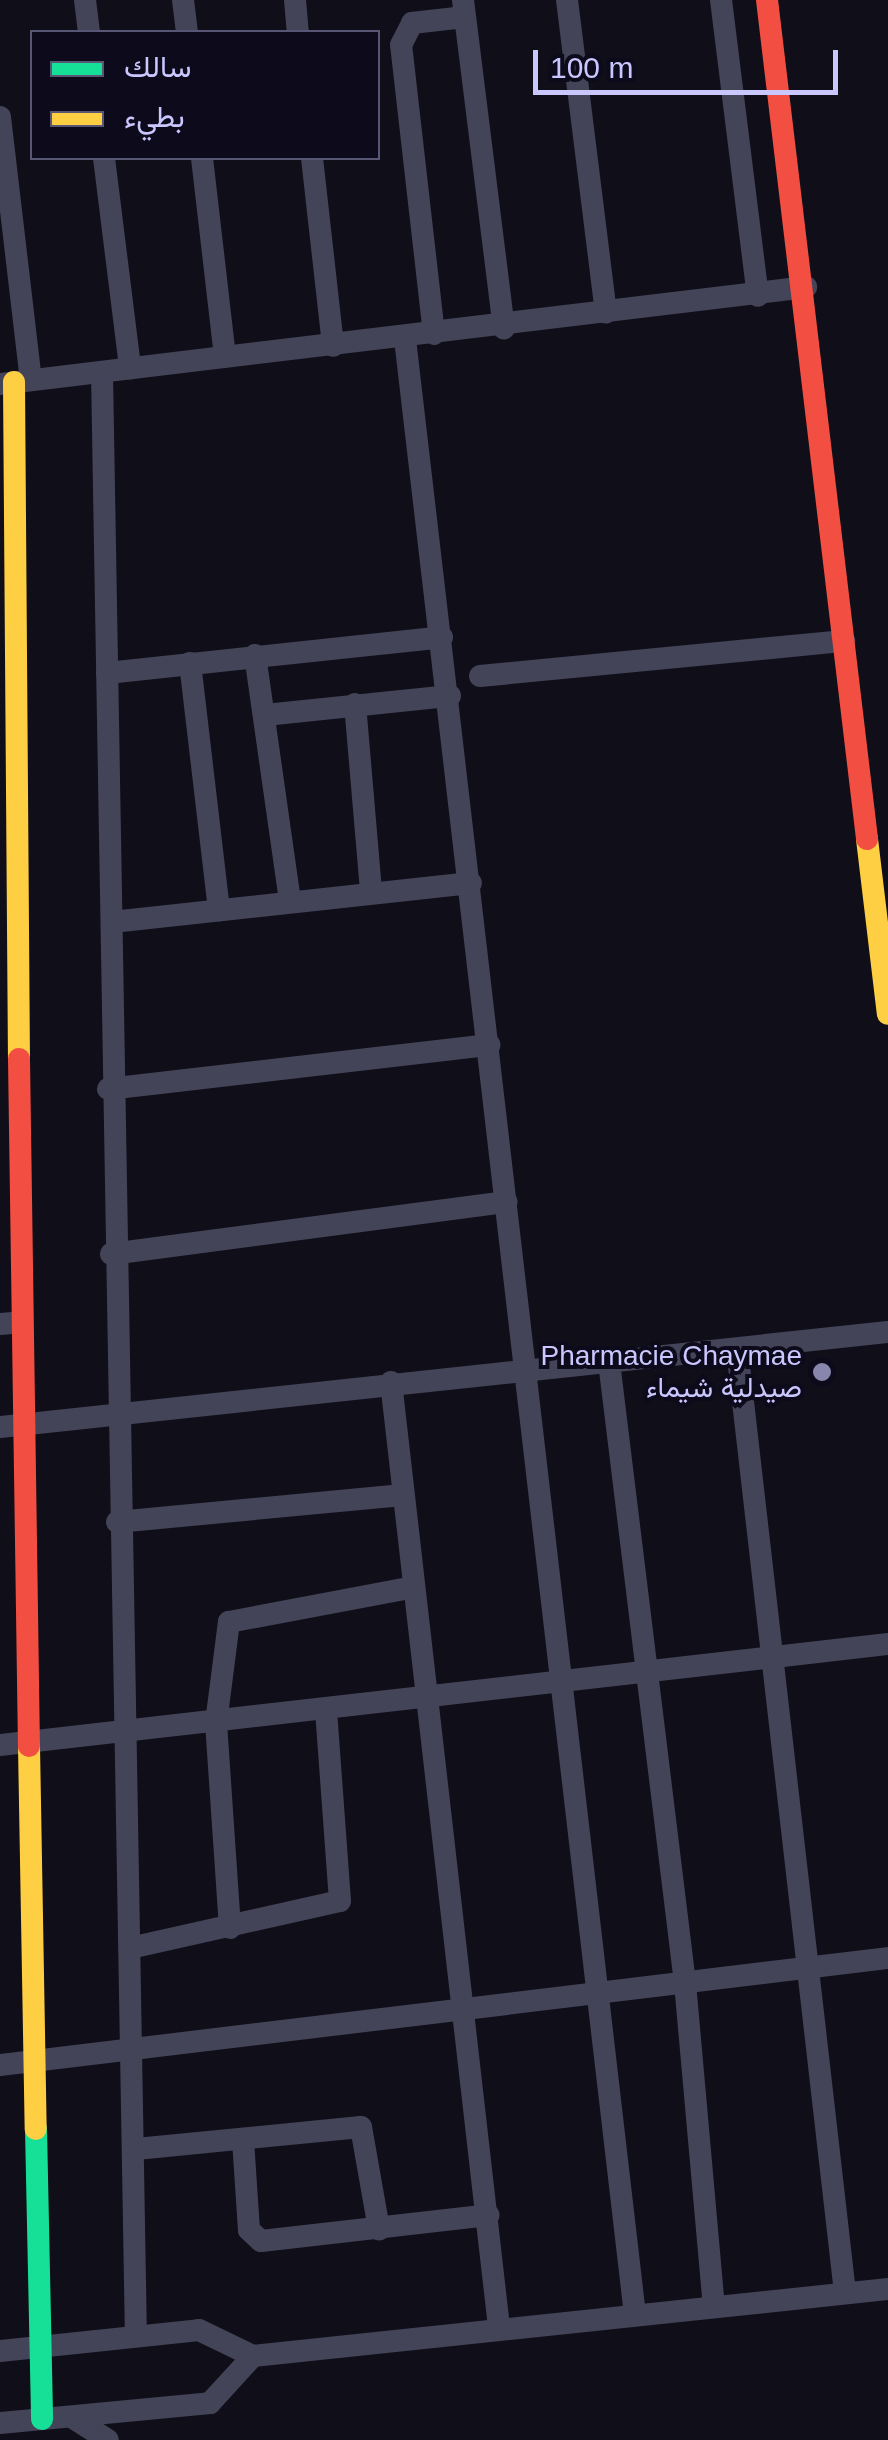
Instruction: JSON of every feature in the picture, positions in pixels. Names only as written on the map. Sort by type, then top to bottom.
[{"type":"street","points":[[85,0],[89,30]]},
{"type":"street","points":[[184,0],[187,30]]},
{"type":"street","points":[[295,0],[298,30]]},
{"type":"street","points":[[567,0],[606,313]]},
{"type":"street","points":[[721,0],[758,296]]},
{"type":"street","points":[[767,0],[806,287],[888,1014]]},
{"type":"street","points":[[434,334],[401,45],[412,23],[464,9],[504,328]]},
{"type":"street","points":[[0,117],[15,382],[8,1133],[11,1426],[24,1536],[42,2419]]},
{"type":"street","points":[[104,160],[130,368]]},
{"type":"street","points":[[202,160],[225,357]]},
{"type":"street","points":[[312,160],[333,346]]},
{"type":"street","points":[[15,382],[504,328],[806,287]]},
{"type":"street","points":[[405,338],[450,696],[558,1676],[635,2314]]},
{"type":"street","points":[[102,373],[112,922],[108,1089],[134,2049],[136,2334]]},
{"type":"street","points":[[108,673],[442,638]]},
{"type":"street","points":[[480,676],[844,641]]},
{"type":"street","points":[[255,655],[290,902]]},
{"type":"street","points":[[190,663],[219,910]]},
{"type":"street","points":[[265,715],[450,696]]},
{"type":"street","points":[[354,704],[370,892]]},
{"type":"street","points":[[112,922],[471,883]]},
{"type":"street","points":[[108,1089],[490,1045]]},
{"type":"street","points":[[111,1254],[508,1202]]},
{"type":"street","points":[[11,1426],[390,1382],[888,1332]]},
{"type":"street","points":[[737,1348],[845,2293]]},
{"type":"street","points":[[609,1362],[642,1670],[686,1983],[714,2306]]},
{"type":"street","points":[[390,1382],[425,1692],[470,2009],[499,2327]]},
{"type":"street","points":[[117,1522],[403,1495]]},
{"type":"street","points":[[0,1537],[24,1536]]},
{"type":"street","points":[[230,1928],[216,1723],[225,1628],[238,1613],[414,1586]]},
{"type":"street","points":[[0,1745],[326,1712],[425,1692],[558,1676],[888,1644]]},
{"type":"street","points":[[130,1948],[330,1909],[344,1895],[326,1712]]},
{"type":"street","points":[[0,2065],[888,1958]]},
{"type":"street","points":[[136,2149],[361,2127],[378,2229]]},
{"type":"street","points":[[243,2140],[256,2238],[378,2229],[488,2214]]},
{"type":"street","points":[[0,2351],[199,2330],[252,2356],[888,2289]]},
{"type":"street","points":[[0,2424],[210,2403],[252,2356]]},
{"type":"street","points":[[73,2418],[108,2440]]},
{"type":"traffic: fast","points":[[36,2129],[42,2419]]},
{"type":"traffic: slow","points":[[14,382],[19,1059]]},
{"type":"traffic: slow","points":[[867,839],[888,1014]]},
{"type":"traffic: slow","points":[[29,1746],[36,2129]]},
{"type":"traffic: jam","points":[[767,0],[867,839]]},
{"type":"traffic: jam","points":[[19,1059],[29,1746]]},
{"type":"place","name":"Pharmacie Chaymae صيدلية شيماء","points":[[822,1372]]}]
